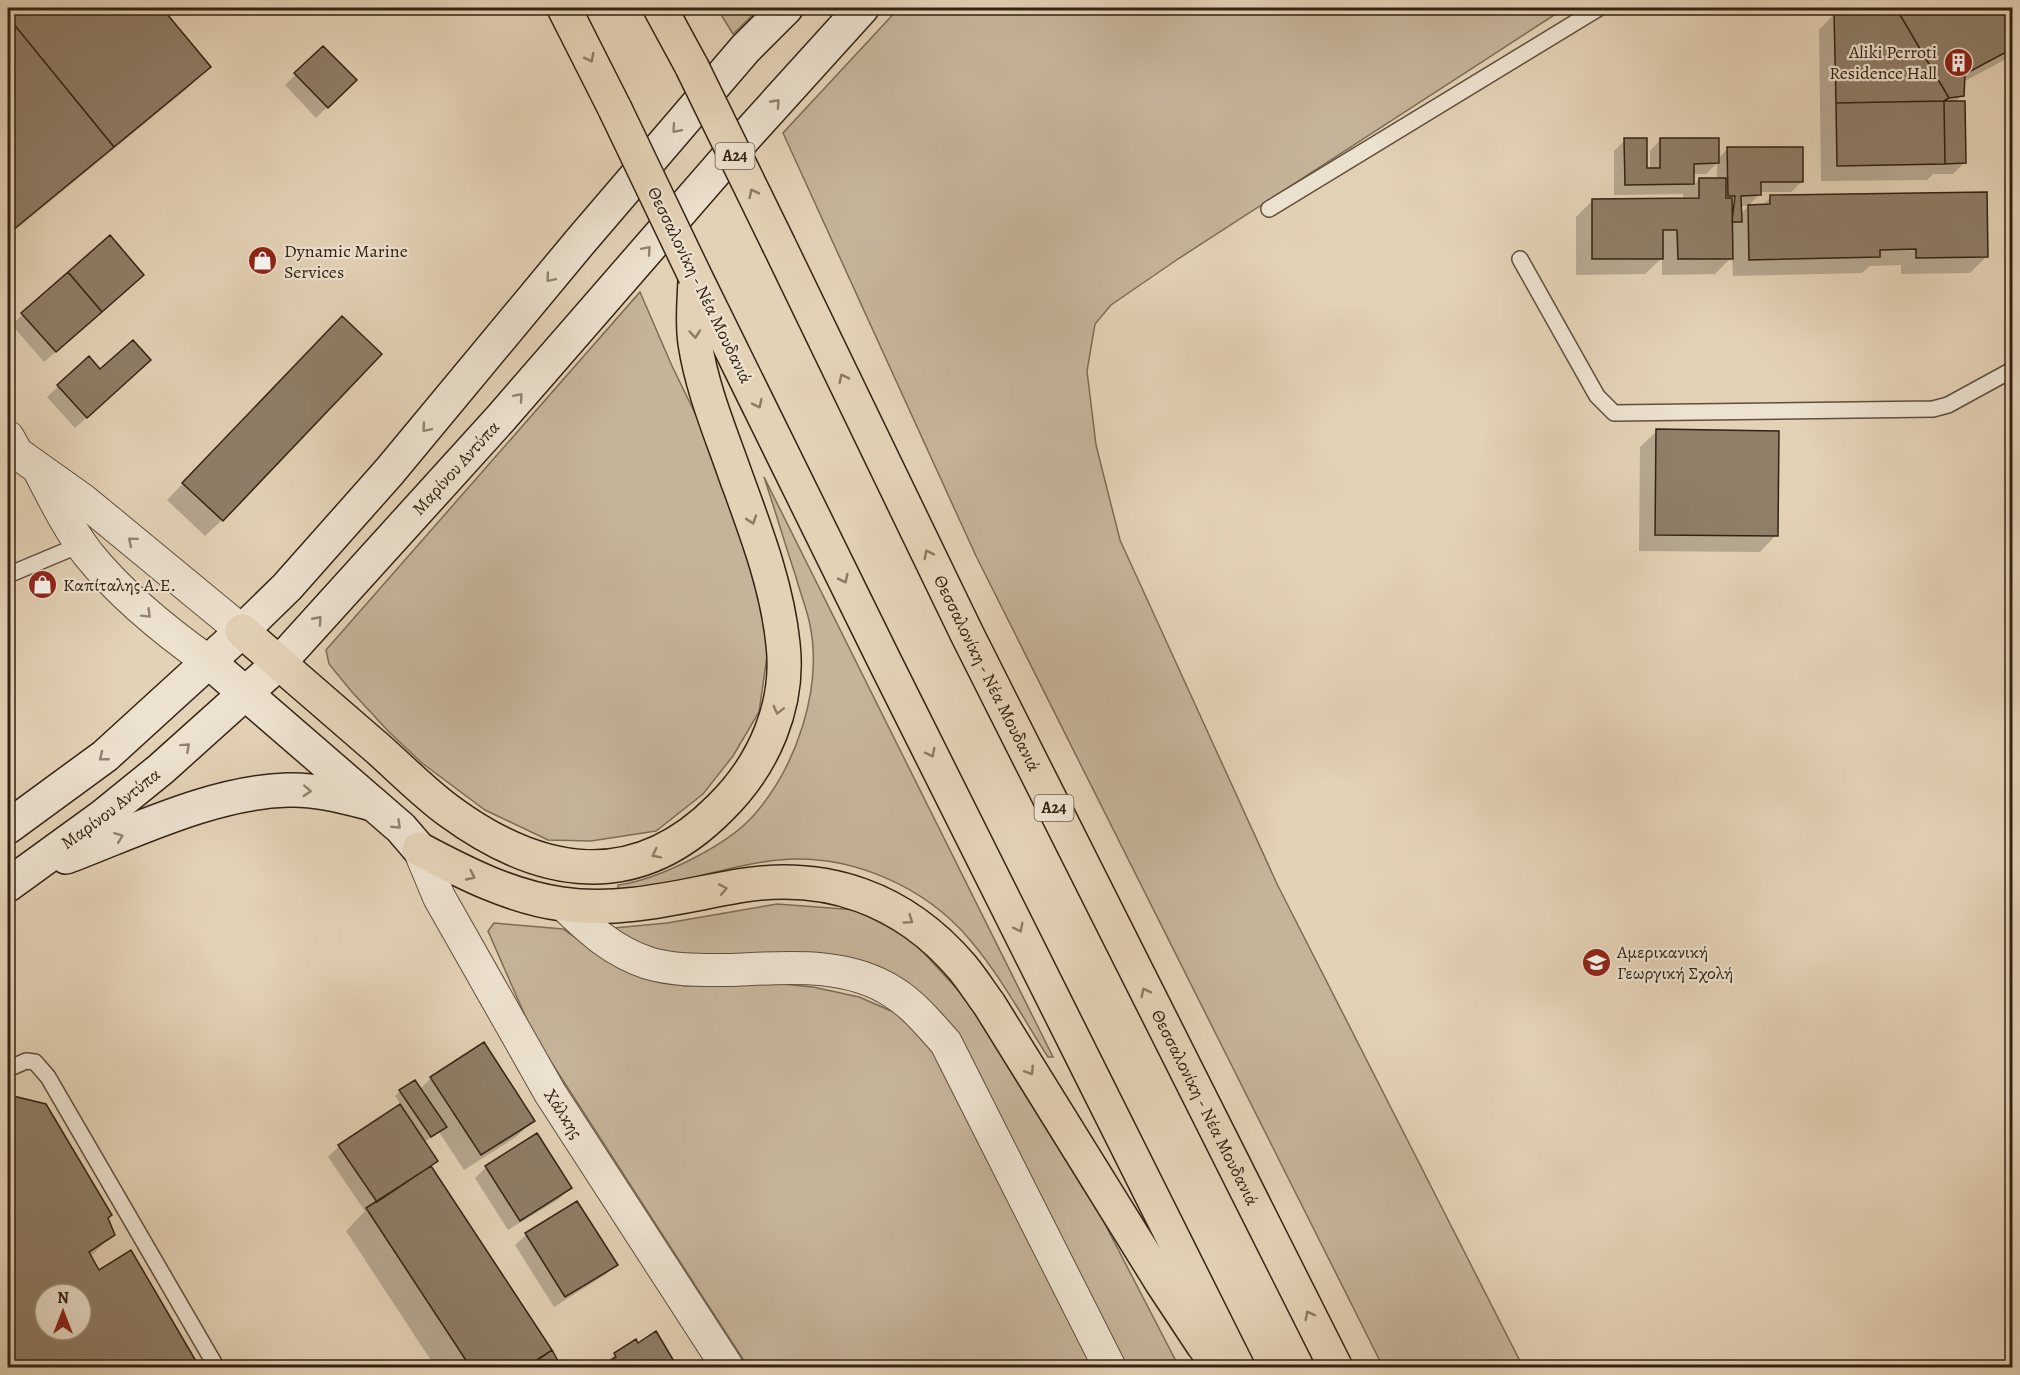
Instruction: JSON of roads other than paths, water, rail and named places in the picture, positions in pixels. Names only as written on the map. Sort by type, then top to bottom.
[{"type":"highway","name":"Θεσσαλονίκη - Νέα Μουδανιά","points":[[564,8],[888,669],[1238,1368]]},
{"type":"highway","name":"Θεσσαλονίκη - Νέα Μουδανιά","points":[[660,8],[692,67],[967,634],[1336,1368]]},
{"type":"highway","points":[[687,8],[694,45],[692,67]]},
{"type":"highway","points":[[242,631],[448,810],[510,849],[550,862],[590,867],[616,866],[644,860],[676,844],[705,824],[732,797],[755,766],[770,735],[779,707],[784,648],[779,614],[764,555],[709,406],[695,343],[693,312],[695,276]]},
{"type":"highway","points":[[419,849],[474,878],[519,894],[563,904],[603,906],[650,902],[747,885],[795,882],[855,891],[886,905],[911,920],[962,967],[989,1004],[1149,1264],[1221,1368]]},
{"type":"main road","points":[[8,827],[105,756],[209,662],[287,587],[389,472],[586,235],[745,49],[786,8]]},
{"type":"main road","name":"Μαρίνου Αντύπα","points":[[16,879],[128,796],[279,663],[501,418],[747,135],[862,8]]},
{"type":"main road","points":[[209,662],[401,828],[419,849]]},
{"type":"main road","points":[[16,879],[184,812],[255,793],[288,790],[319,792],[373,804]]},
{"type":"street","points":[[17,454],[83,500],[242,631]]},
{"type":"street","points":[[17,454],[104,572],[155,622],[209,662]]},
{"type":"street","name":"Χάλκης","points":[[419,849],[439,897],[550,1093],[728,1368]]},
{"type":"street","points":[[563,904],[604,942],[647,962],[670,968],[696,970],[824,969],[862,976],[894,992],[920,1014],[945,1042],[1110,1368]]},
{"type":"lane","points":[[1269,209],[1599,8]]},
{"type":"lane","points":[[1520,259],[1597,396],[1614,413],[1933,409],[1948,405],[2013,370]]},
{"type":"lane","points":[[8,575],[82,544]]},
{"type":"lane","points":[[8,1068],[26,1061],[35,1062],[48,1077],[217,1368]]},
{"type":"place","name":"Aliki Perroti Residence Hall","points":[[1958,62]]},
{"type":"place","name":"Dynamic Marine Services","points":[[263,261]]},
{"type":"place","name":"Καπίταλης Α.Ε.","points":[[42,585]]},
{"type":"place","name":"Αμερικανική Γεωργική Σχολή","points":[[1596,962]]}]
